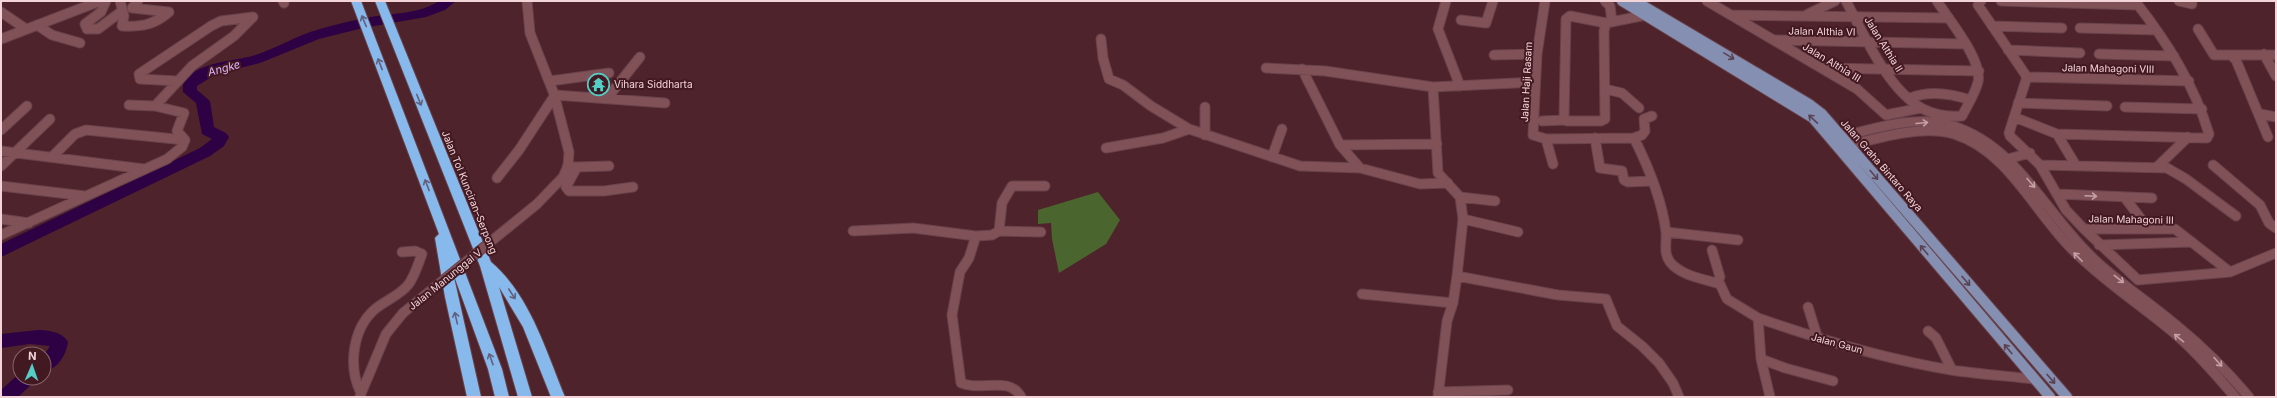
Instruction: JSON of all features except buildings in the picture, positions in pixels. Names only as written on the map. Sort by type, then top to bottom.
[{"type":"highway","points":[[356,1],[435,206],[495,369],[502,397]]},
{"type":"highway","name":"Jalan Tol Kunciran–Serpong","points":[[380,1],[486,266],[525,397]]},
{"type":"highway","points":[[435,206],[451,297],[474,397]]},
{"type":"highway","points":[[486,266],[509,288],[521,308],[558,397]]},
{"type":"main road","name":"Jalan Graha Bintaro Raya","points":[[1622,1],[1652,14]]},
{"type":"main road","name":"Jalan Graha Bintaro Raya","points":[[1635,1],[1652,14],[1813,118],[1840,143],[2067,397]]},
{"type":"main road","name":"Jalan Graha Bintaro Raya","points":[[1840,143],[2033,379],[2050,397]]},
{"type":"street","points":[[1,39],[100,1]]},
{"type":"street","points":[[106,1],[106,5],[101,12],[85,24],[87,29],[98,29],[122,11]]},
{"type":"street","points":[[120,1],[124,16],[122,26],[147,27],[163,19],[170,12],[132,8],[138,1]]},
{"type":"street","name":"Jalan Manunggal V","points":[[360,395],[386,334],[404,313],[537,204],[554,189],[572,167],[570,153],[555,95],[532,40],[526,10],[527,1]]},
{"type":"street","points":[[1446,1],[1438,29],[1460,86]]},
{"type":"street","points":[[1461,20],[1486,23],[1493,1]]},
{"type":"street","name":"Jalan Haji Rasam","points":[[1544,1],[1537,54],[1533,135],[1546,139]]},
{"type":"street","points":[[1542,121],[1604,120],[1604,31],[1609,23],[1610,6],[1605,1]]},
{"type":"street","name":"Jalan Althia III","points":[[1707,1],[1863,93],[1886,116],[1921,108]]},
{"type":"street","points":[[1805,16],[1835,1]]},
{"type":"street","name":"Jalan Althia II","points":[[1846,1],[1884,68],[1910,98],[1921,108],[1948,124]]},
{"type":"street","points":[[1840,143],[1912,133],[1948,124],[1964,114],[1978,83],[1979,71],[1966,44],[1937,1]]},
{"type":"street","points":[[1981,1],[1978,5],[2027,77],[2009,133],[2010,136],[2030,153],[2040,165],[2066,210],[2099,245],[2138,280],[2220,274],[2230,272],[2276,253]]},
{"type":"street","points":[[2001,1],[2136,3],[2174,56],[2189,81],[2202,109],[2209,134],[2207,138],[2056,134],[2014,117]]},
{"type":"street","points":[[2179,1],[2192,4]]},
{"type":"street","points":[[1,12],[26,29]]},
{"type":"street","points":[[1565,120],[1566,19],[1570,16],[1609,23],[1652,14]]},
{"type":"street","points":[[1732,15],[1948,18]]},
{"type":"street","points":[[155,106],[177,80],[198,61],[246,27],[253,17],[221,22],[211,26],[139,74],[140,79],[177,80]]},
{"type":"street","points":[[37,25],[52,35],[80,43]]},
{"type":"street","points":[[1992,26],[2062,28]]},
{"type":"street","points":[[2080,28],[2156,30]]},
{"type":"street","points":[[2198,28],[2213,54],[2232,56],[2264,54],[2276,55]]},
{"type":"street","points":[[1101,39],[1103,58],[1109,79],[1123,85],[1151,106],[1189,129],[1300,166],[1360,168],[1420,184],[1448,183]]},
{"type":"street","name":"Jalan Althia VI","points":[[1774,40],[1966,44]]},
{"type":"street","points":[[2008,50],[2080,53]]},
{"type":"street","points":[[1494,55],[1537,54]]},
{"type":"street","points":[[2098,54],[2174,56]]},
{"type":"street","points":[[2264,54],[2276,76]]},
{"type":"street","points":[[2232,56],[2236,60],[2260,114],[2268,137]]},
{"type":"street","points":[[608,97],[640,57]]},
{"type":"street","points":[[1266,68],[1302,69],[1433,87],[1535,82]]},
{"type":"street","points":[[1822,68],[1979,71]]},
{"type":"street","points":[[1837,68],[1838,78]]},
{"type":"street","points":[[1302,69],[1340,145],[1360,168]]},
{"type":"street","points":[[550,81],[610,73]]},
{"type":"street","name":"Jalan Mahagoni VIII","points":[[2027,77],[2189,81]]},
{"type":"street","points":[[1433,87],[1438,172],[1460,197],[1463,219],[1457,276],[1453,303],[1447,321],[1438,394],[1508,390]]},
{"type":"street","points":[[1605,89],[1622,93],[1639,108]]},
{"type":"street","points":[[1910,98],[1921,94],[1939,93],[1970,100]]},
{"type":"street","points":[[497,178],[520,150],[555,95],[608,97],[665,103]]},
{"type":"street","points":[[2018,103],[2107,106]]},
{"type":"street","points":[[129,105],[155,106],[184,113],[177,131],[185,140]]},
{"type":"street","points":[[1,130],[27,106]]},
{"type":"street","points":[[1205,135],[1206,107]]},
{"type":"street","points":[[2125,107],[2202,109]]},
{"type":"street","points":[[2260,114],[2276,117]]},
{"type":"street","points":[[1553,164],[1546,139],[1634,138],[1642,136],[1645,131],[1644,119],[1652,116]]},
{"type":"street","points":[[1,166],[50,119]]},
{"type":"street","points":[[1948,124],[1970,132],[2007,159],[2034,186],[2085,250],[2210,352],[2249,397]]},
{"type":"street","points":[[1948,124],[1997,162],[2023,188],[2051,227],[2075,254],[2187,345],[2235,397]]},
{"type":"street","points":[[1106,148],[1163,138],[1189,129]]},
{"type":"street","points":[[1272,157],[1282,129]]},
{"type":"street","points":[[52,158],[75,134],[86,130],[185,140]]},
{"type":"street","points":[[2056,134],[2075,164]]},
{"type":"street","points":[[1595,138],[1600,168],[1622,171],[1624,180],[1628,182],[1652,181]]},
{"type":"street","points":[[1634,138],[1652,181],[1666,232],[1666,250],[1671,263],[1677,268],[1717,283],[1720,277],[1712,250]]},
{"type":"street","points":[[2157,167],[2188,138]]},
{"type":"street","points":[[1,235],[31,223],[85,196],[167,159],[182,147],[185,140]]},
{"type":"street","points":[[1340,145],[1437,144]]},
{"type":"street","points":[[1,151],[144,169]]},
{"type":"street","points":[[1997,162],[2030,153]]},
{"type":"street","points":[[2040,165],[2075,164],[2157,167],[2174,171],[2236,216]]},
{"type":"street","points":[[2213,165],[2260,205],[2269,223],[2276,228]]},
{"type":"street","points":[[608,166],[572,167],[566,187],[569,191],[604,191],[633,187]]},
{"type":"street","points":[[1,186],[85,196]]},
{"type":"street","points":[[999,230],[1002,203],[1012,186],[1045,186]]},
{"type":"street","points":[[2058,194],[2152,198]]},
{"type":"street","points":[[1460,197],[1495,201]]},
{"type":"street","points":[[2125,198],[2148,228]]},
{"type":"street","points":[[1,219],[31,223]]},
{"type":"street","points":[[1463,219],[1518,232]]},
{"type":"street","points":[[854,231],[913,228],[976,236],[992,235],[999,230],[1041,232]]},
{"type":"street","name":"Jalan Mahagoni III","points":[[2083,229],[2148,228],[2179,230],[2192,242]]},
{"type":"street","points":[[1666,232],[1738,240]]},
{"type":"street","points":[[976,236],[969,258],[960,272],[952,314],[961,383],[972,388],[1005,385],[1014,387],[1019,392],[1021,397]]},
{"type":"street","points":[[2099,245],[2192,242],[2230,272]]},
{"type":"street","points":[[360,395],[352,368],[355,346],[364,322],[372,311],[408,286],[422,254],[415,251],[402,252]]},
{"type":"street","points":[[1457,276],[1558,295],[1606,299],[1610,304],[1614,322],[1625,335],[1642,346],[1675,383],[1680,397]]},
{"type":"street","name":"Jalan Gaun","points":[[1717,283],[1720,284],[1727,299],[1758,318],[1818,338],[1887,357],[1952,370],[2033,379]]},
{"type":"street","points":[[1362,294],[1453,303]]},
{"type":"street","points":[[1808,307],[1818,338]]},
{"type":"street","points":[[1758,318],[1761,359],[1770,397]]},
{"type":"street","points":[[1928,331],[1936,338],[1952,370]]},
{"type":"street","points":[[1761,359],[1785,368],[1834,381]]},
{"type":"green space","points":[[1098,192],[1120,220],[1106,244],[1059,273],[1052,239],[1051,223],[1038,224],[1038,210]]},
{"type":"waterway","name":"Angke","points":[[1,251],[205,152],[219,142],[221,137],[207,130],[203,101],[190,92],[189,85],[202,74],[210,70],[255,60],[299,40],[322,33],[381,20],[421,14],[440,7],[449,1]]},
{"type":"waterway","points":[[1,341],[38,337],[52,339],[59,342],[58,349],[52,358]]},
{"type":"waterway","points":[[6,397],[18,386]]},
{"type":"place","name":"Vihara Siddharta","points":[[598,84]]}]
